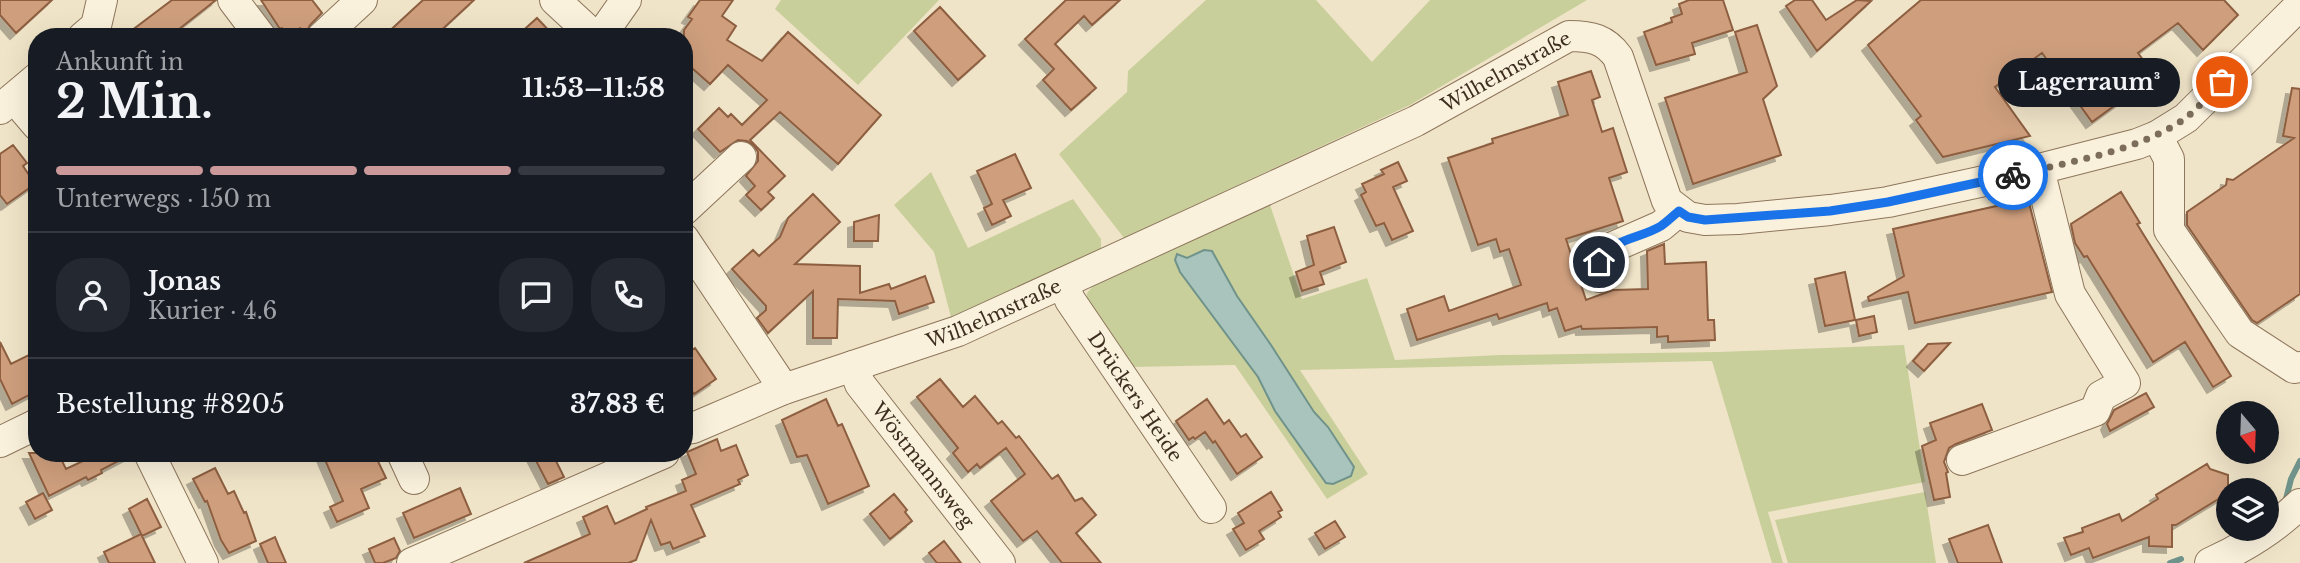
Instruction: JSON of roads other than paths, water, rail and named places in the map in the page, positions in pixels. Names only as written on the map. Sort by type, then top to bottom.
[{"type":"street","points":[[94,28],[102,0]]},
{"type":"street","points":[[233,0],[254,28]]},
{"type":"street","points":[[332,28],[362,0]]},
{"type":"street","points":[[555,0],[587,28]]},
{"type":"street","points":[[604,28],[626,0]]},
{"type":"street","points":[[1600,277],[1599,262],[1604,251],[1661,226],[1679,211],[1688,217],[1705,220],[1830,211],[1888,202],[2039,169],[2137,144],[2157,136],[2186,118],[2300,5]]},
{"type":"street","name":"Wilhelmstraße","points":[[693,428],[784,389],[958,331],[1416,121],[1569,36],[1590,36],[1602,41],[1611,47],[1618,57],[1667,201],[1679,211]]},
{"type":"street","points":[[28,86],[7,104],[28,119]]},
{"type":"street","points":[[2157,136],[2169,159],[2169,230],[2240,333],[2294,368],[2300,367]]},
{"type":"street","points":[[693,202],[741,157]]},
{"type":"street","points":[[1962,460],[2095,411],[2101,396],[2126,383],[2070,294],[2039,169]]},
{"type":"street","points":[[693,252],[784,389]]},
{"type":"street","name":"Drückers Heide","points":[[1063,283],[1070,300],[1211,508]]},
{"type":"street","name":"Wöstmannsweg","points":[[853,366],[860,384],[1000,563]]},
{"type":"street","points":[[0,442],[28,428]]},
{"type":"street","points":[[153,462],[203,563]]},
{"type":"street","points":[[412,563],[643,462]]},
{"type":"street","points":[[2210,563],[2256,539],[2285,519],[2300,504]]},
{"type":"water","points":[[1204,250],[1212,251],[1237,296],[1314,412],[1328,427],[1354,467],[1351,476],[1333,484],[1326,483],[1275,411],[1258,377],[1180,272],[1175,260],[1177,254],[1187,258]]},
{"type":"waterway","points":[[2285,503],[2291,479],[2300,461]]},
{"type":"waterway","points":[[2170,563],[2181,559]]},
{"type":"place","name":"Lagerraum³","points":[[2222,82]]}]
